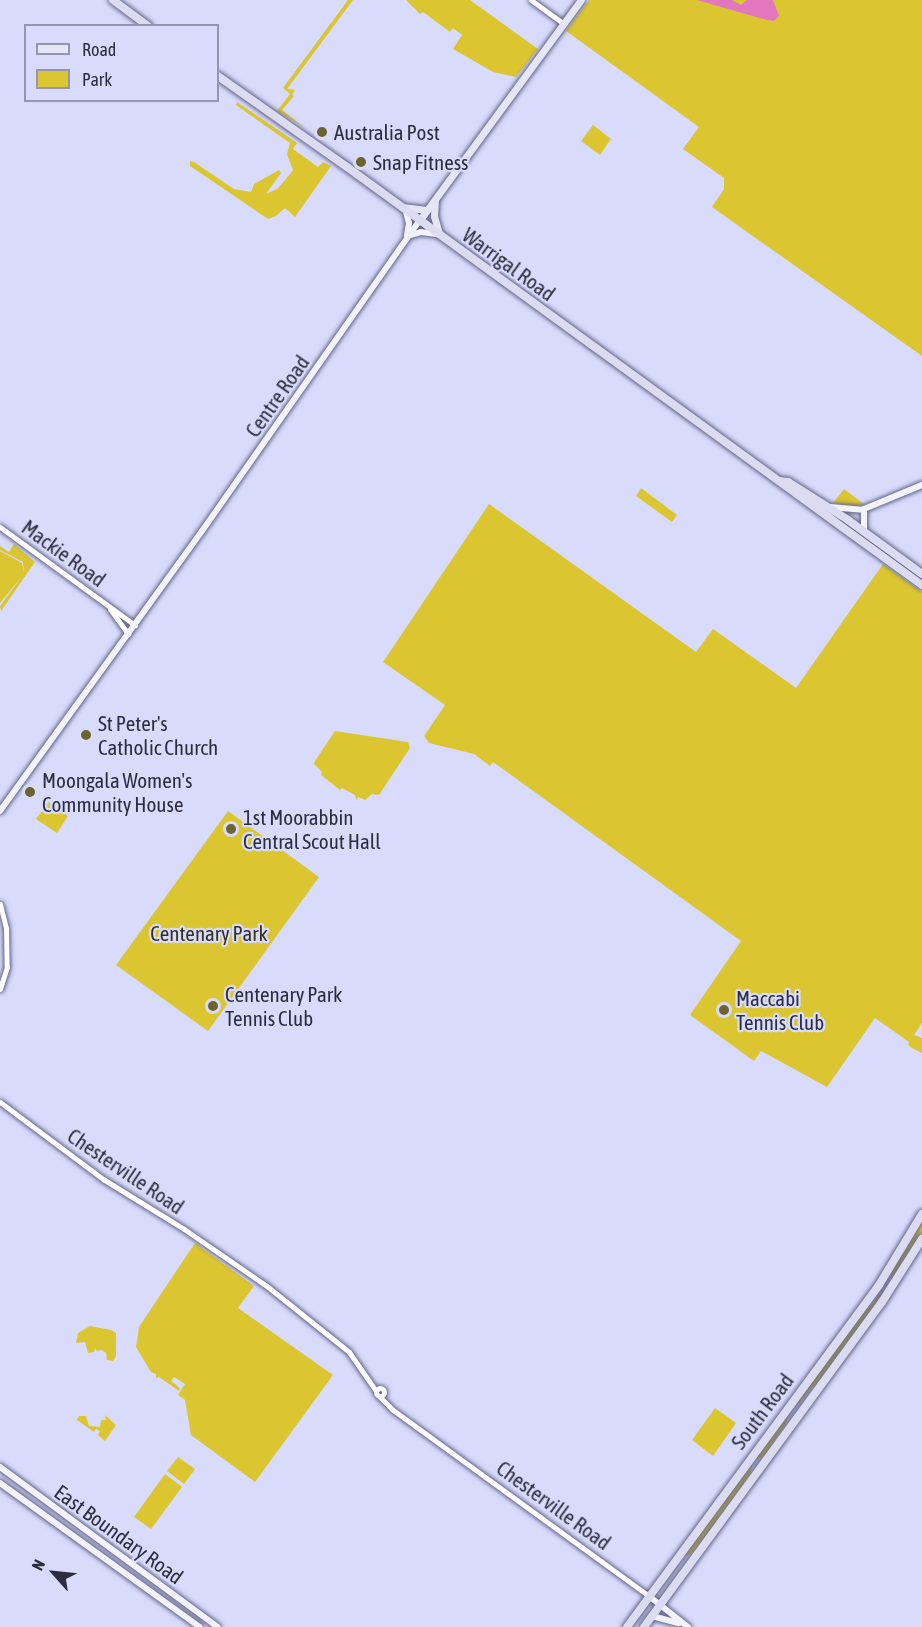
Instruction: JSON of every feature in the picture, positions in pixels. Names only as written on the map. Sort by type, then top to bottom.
[{"type":"highway","points":[[113,0],[145,24]]},
{"type":"highway","name":"Warrigal Road","points":[[219,77],[922,585]]},
{"type":"highway","name":"Warrigal Road","points":[[779,481],[788,482],[848,520],[922,574]]},
{"type":"highway","name":"South Road","points":[[627,1627],[749,1458],[879,1286],[922,1214]]},
{"type":"highway","name":"South Road","points":[[644,1627],[890,1290],[922,1239]]},
{"type":"highway","points":[[788,1406],[798,1414]]},
{"type":"highway","points":[[749,1458],[760,1466]]},
{"type":"highway","points":[[680,1554],[690,1562]]},
{"type":"main road","name":"Centre Road","points":[[0,811],[135,625],[406,239],[581,0]]},
{"type":"main road","points":[[406,239],[421,232],[439,235],[434,216],[436,198]]},
{"type":"main road","points":[[406,239],[409,223],[403,209],[427,210]]},
{"type":"main road","points":[[842,528],[848,520],[863,510],[922,485]]},
{"type":"main road","points":[[825,506],[863,510]]},
{"type":"main road","points":[[863,510],[864,532]]},
{"type":"main road","name":"East Boundary Road","points":[[0,1467],[219,1627]]},
{"type":"main road","name":"East Boundary Road","points":[[0,1483],[200,1627]]},
{"type":"main road","points":[[38,1495],[52,1512],[50,1518]]},
{"type":"main road","name":"Chesterville Road","points":[[649,1596],[687,1626]]},
{"type":"main road","points":[[652,1616],[687,1626]]},
{"type":"street","points":[[531,0],[564,24]]},
{"type":"street","name":"Mackie Road","points":[[0,526],[135,625]]},
{"type":"street","name":"Mackie Road","points":[[109,606],[128,634]]},
{"type":"street","points":[[0,904],[6,928],[7,962],[7,973],[0,989]]},
{"type":"street","points":[[0,915],[4,959],[0,983]]},
{"type":"street","name":"Chesterville Road","points":[[0,1102],[103,1179],[184,1229],[277,1295],[349,1352],[398,1413],[649,1596]]},
{"type":"green space","points":[[348,0],[353,0],[287,89],[295,90],[292,95],[294,96],[282,110],[305,128],[277,111],[290,94],[283,88]]},
{"type":"green space","points":[[406,0],[470,0],[538,49],[516,77],[493,72],[453,49],[462,35],[453,28],[450,32],[423,12],[420,14]]},
{"type":"green space","points":[[589,0],[922,0],[922,356],[712,207],[724,189],[724,178],[683,149],[699,127],[566,31]]},
{"type":"green space","points":[[237,102],[297,143],[293,149],[318,167],[323,162],[331,166],[295,217],[285,208],[276,216],[268,219],[190,166],[190,161],[194,162],[234,189],[251,192],[254,184],[279,170],[281,173],[266,194],[277,189],[293,170],[287,154],[290,143],[236,105]]},
{"type":"green space","points":[[593,125],[611,139],[600,155],[581,141]]},
{"type":"green space","points":[[641,488],[677,515],[672,522],[636,496]]},
{"type":"green space","points":[[844,489],[864,504],[856,507],[833,503]]},
{"type":"green space","points":[[489,504],[696,652],[713,629],[796,688],[883,564],[922,592],[922,1023],[914,1035],[922,1038],[922,1053],[912,1048],[908,1045],[909,1042],[875,1018],[827,1087],[761,1051],[754,1061],[690,1015],[741,941],[493,762],[490,766],[474,754],[429,743],[424,736],[445,705],[383,662]]},
{"type":"green space","points":[[14,544],[35,562],[1,611],[0,606],[23,575],[0,603],[0,551],[22,563],[24,573],[23,562],[0,550],[0,546],[9,552]]},
{"type":"green space","points":[[335,731],[408,742],[410,748],[379,795],[372,794],[365,800],[358,797],[357,801],[355,795],[342,788],[340,790],[321,775],[322,772],[314,764]]},
{"type":"green space","points":[[49,802],[68,816],[57,833],[36,819]]},
{"type":"green space","name":"Centenary Park","points":[[228,811],[319,877],[208,1031],[116,965]]},
{"type":"green space","points":[[922,1223],[922,1233],[890,1285],[892,1272]]},
{"type":"green space","points":[[195,1243],[254,1286],[238,1308],[333,1375],[255,1482],[191,1435],[185,1400],[178,1395],[185,1384],[174,1377],[171,1381],[180,1388],[179,1391],[159,1377],[156,1378],[156,1374],[151,1372],[136,1347],[139,1327]]},
{"type":"green space","points":[[886,1292],[819,1380],[799,1403],[794,1405],[838,1344],[880,1294]]},
{"type":"green space","points":[[90,1326],[116,1333],[116,1356],[113,1361],[107,1360],[106,1353],[102,1350],[97,1351],[95,1348],[94,1352],[88,1353],[85,1342],[76,1343],[78,1333]]},
{"type":"green space","points":[[715,1408],[736,1423],[713,1456],[692,1440]]},
{"type":"green space","points":[[105,1415],[116,1425],[105,1441],[98,1435],[100,1431],[96,1429],[94,1432],[77,1420],[79,1416],[86,1416],[89,1426],[100,1427],[101,1420],[106,1420]]},
{"type":"green space","points":[[788,1416],[786,1424],[762,1458],[757,1459],[758,1454]]},
{"type":"green space","points":[[178,1457],[195,1469],[184,1484],[167,1471]]},
{"type":"green space","points":[[751,1467],[751,1473],[707,1534],[690,1555],[685,1556],[685,1551]]},
{"type":"green space","points":[[165,1474],[182,1487],[151,1529],[134,1517]]},
{"type":"shaded area","points":[[697,0],[732,0],[741,5],[747,0],[773,0],[779,16],[774,21],[767,20]]},
{"type":"place","name":"Australia Post","points":[[322,132]]},
{"type":"place","name":"Snap Fitness","points":[[361,162]]},
{"type":"place","name":"St Peter's Catholic Church","points":[[86,735]]},
{"type":"place","name":"Moongala Women's Community House","points":[[30,792]]},
{"type":"place","name":"1st Moorabbin Central Scout Hall","points":[[231,829]]},
{"type":"place","name":"Centenary Park Tennis Club","points":[[213,1006]]},
{"type":"place","name":"Maccabi Tennis Club","points":[[724,1010]]}]
